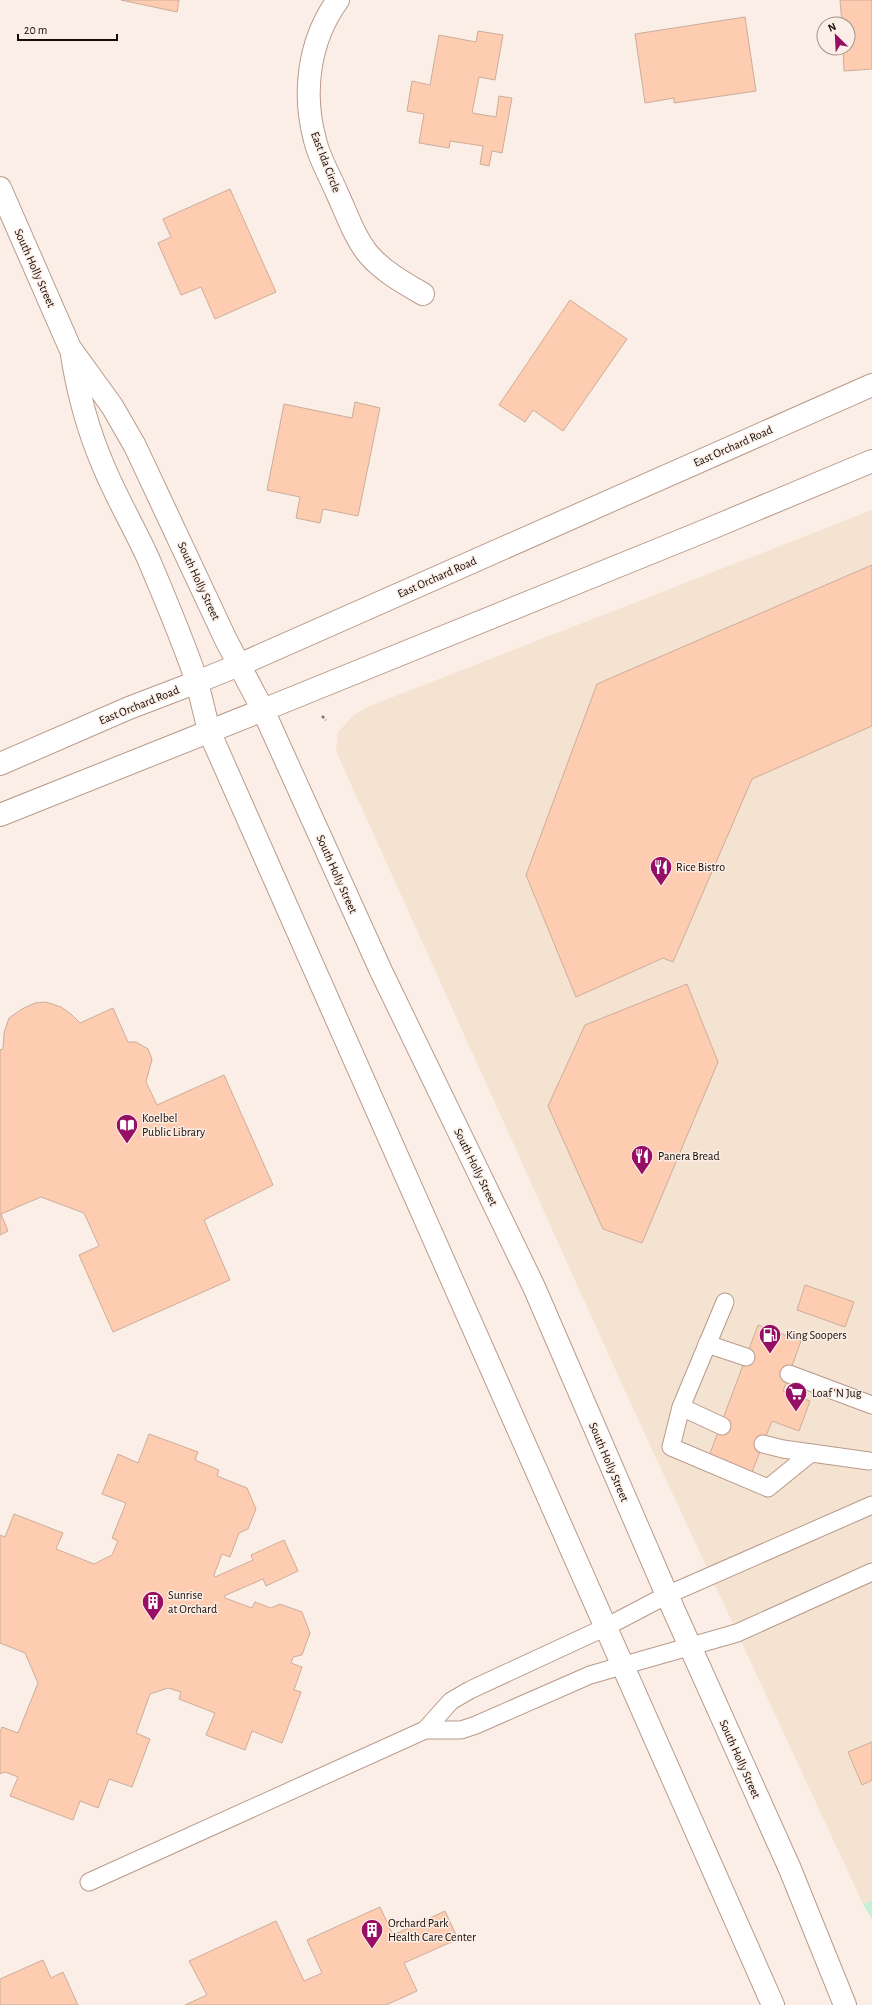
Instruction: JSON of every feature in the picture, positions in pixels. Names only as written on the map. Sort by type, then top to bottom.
[{"type":"main road","name":"East Ida Circle","points":[[338,0],[320,32],[314,49],[308,81],[310,119],[315,141],[355,234],[369,255],[390,274],[423,294]]},
{"type":"main road","name":"South Holly Street","points":[[0,188],[70,348],[112,406],[135,446],[239,665],[263,710],[381,971],[534,1287],[667,1595],[790,1869],[845,2005]]},
{"type":"main road","name":"South Holly Street","points":[[70,348],[80,401],[94,442],[111,483],[147,557],[188,655],[197,682],[209,731],[773,2005]]},
{"type":"main road","name":"East Orchard Road","points":[[0,764],[129,708],[239,665],[872,385]]},
{"type":"main road","points":[[0,815],[695,535],[872,461]]},
{"type":"lane","points":[[725,1302],[681,1407],[671,1447],[768,1488],[811,1453]]},
{"type":"lane","points":[[707,1344],[746,1357]]},
{"type":"lane","points":[[789,1374],[872,1405]]},
{"type":"lane","points":[[681,1407],[722,1426]]},
{"type":"lane","points":[[763,1444],[811,1453],[869,1461]]},
{"type":"lane","points":[[425,1730],[450,1701],[470,1690],[606,1627],[667,1595],[872,1505]]},
{"type":"lane","points":[[89,1882],[425,1730],[461,1730],[476,1725],[590,1675],[737,1633],[872,1572]]},
{"type":"shaded area","points":[[872,510],[872,1900],[863,1904],[630,1402],[336,751],[338,732],[354,715],[370,706]]},
{"type":"green space","points":[[872,1900],[872,1919],[863,1904]]},
{"type":"building","points":[[121,0],[179,0],[177,12]]},
{"type":"building","points":[[840,0],[872,0],[872,69],[844,71],[843,56],[856,56],[856,16],[841,16]]},
{"type":"building","points":[[745,17],[756,91],[674,103],[674,98],[645,103],[635,34]]},
{"type":"building","points":[[478,31],[503,35],[495,80],[479,77],[472,113],[496,117],[499,96],[512,98],[502,153],[492,151],[489,166],[480,164],[483,146],[450,141],[449,148],[419,143],[424,114],[407,111],[412,81],[430,85],[439,35],[476,42]]},
{"type":"building","points":[[230,189],[276,292],[215,319],[201,287],[181,295],[158,243],[171,237],[163,219]]},
{"type":"building","points":[[570,300],[627,339],[563,431],[533,410],[525,422],[499,405]]},
{"type":"building","points":[[355,402],[380,408],[358,516],[323,509],[320,523],[296,518],[300,497],[267,490],[284,404],[352,418]]},
{"type":"building","points":[[872,565],[872,726],[752,779],[673,962],[663,958],[576,997],[526,875],[597,684]]},
{"type":"building","points":[[687,984],[718,1062],[642,1243],[603,1229],[548,1106],[585,1025]]},
{"type":"building","name":"Koelbel Public Library","points":[[46,1002],[61,1007],[80,1023],[113,1008],[128,1042],[136,1042],[148,1049],[152,1059],[146,1082],[157,1105],[224,1075],[273,1185],[204,1220],[230,1280],[113,1332],[79,1255],[99,1246],[84,1213],[41,1197],[1,1214],[8,1231],[0,1235],[0,1050],[3,1049],[4,1033],[9,1018],[22,1009],[35,1003]]},
{"type":"building","points":[[805,1285],[854,1302],[845,1327],[797,1310]]},
{"type":"building","points":[[758,1325],[801,1341],[783,1391],[810,1401],[799,1431],[772,1421],[752,1472],[709,1456]]},
{"type":"building","name":"Sunrise at Orchard","points":[[149,1434],[198,1452],[195,1460],[219,1470],[217,1476],[247,1488],[256,1509],[248,1529],[239,1533],[230,1557],[222,1554],[214,1575],[215,1577],[253,1560],[251,1555],[284,1540],[298,1571],[266,1586],[263,1579],[224,1596],[225,1598],[252,1608],[255,1602],[271,1608],[280,1604],[302,1612],[310,1633],[302,1655],[293,1657],[291,1663],[302,1667],[294,1690],[301,1692],[282,1743],[252,1731],[245,1750],[206,1735],[215,1713],[179,1699],[181,1692],[168,1688],[150,1694],[136,1733],[150,1739],[132,1787],[109,1779],[98,1808],[80,1801],[73,1820],[10,1796],[18,1777],[5,1772],[0,1774],[0,1732],[2,1727],[18,1733],[38,1683],[25,1653],[0,1643],[0,1535],[5,1537],[14,1514],[63,1533],[56,1549],[94,1564],[112,1555],[118,1541],[112,1538],[126,1503],[102,1494],[118,1454],[138,1463]]},
{"type":"building","points":[[872,1742],[872,1780],[862,1785],[848,1752]]},
{"type":"building","name":"Orchard Park Health Care Center","points":[[380,1907],[393,1935],[445,1911],[458,1939],[404,1963],[417,1991],[386,2005],[185,2005],[207,1995],[189,1961],[276,1921],[304,1981],[322,1973],[307,1940]]},
{"type":"building","points":[[43,1960],[51,1978],[63,1972],[78,2005],[0,2005],[0,1979]]},
{"type":"place","name":"Rice Bistro","points":[[661,886]]},
{"type":"place","name":"Koelbel Public Library","points":[[127,1144]]},
{"type":"place","name":"Panera Bread","points":[[642,1176]]},
{"type":"place","name":"King Soopers","points":[[770,1354]]},
{"type":"place","name":"Loaf 'N Jug","points":[[796,1412]]},
{"type":"place","name":"Sunrise at Orchard","points":[[153,1622]]},
{"type":"place","name":"Orchard Park Health Care Center","points":[[372,1950]]}]
